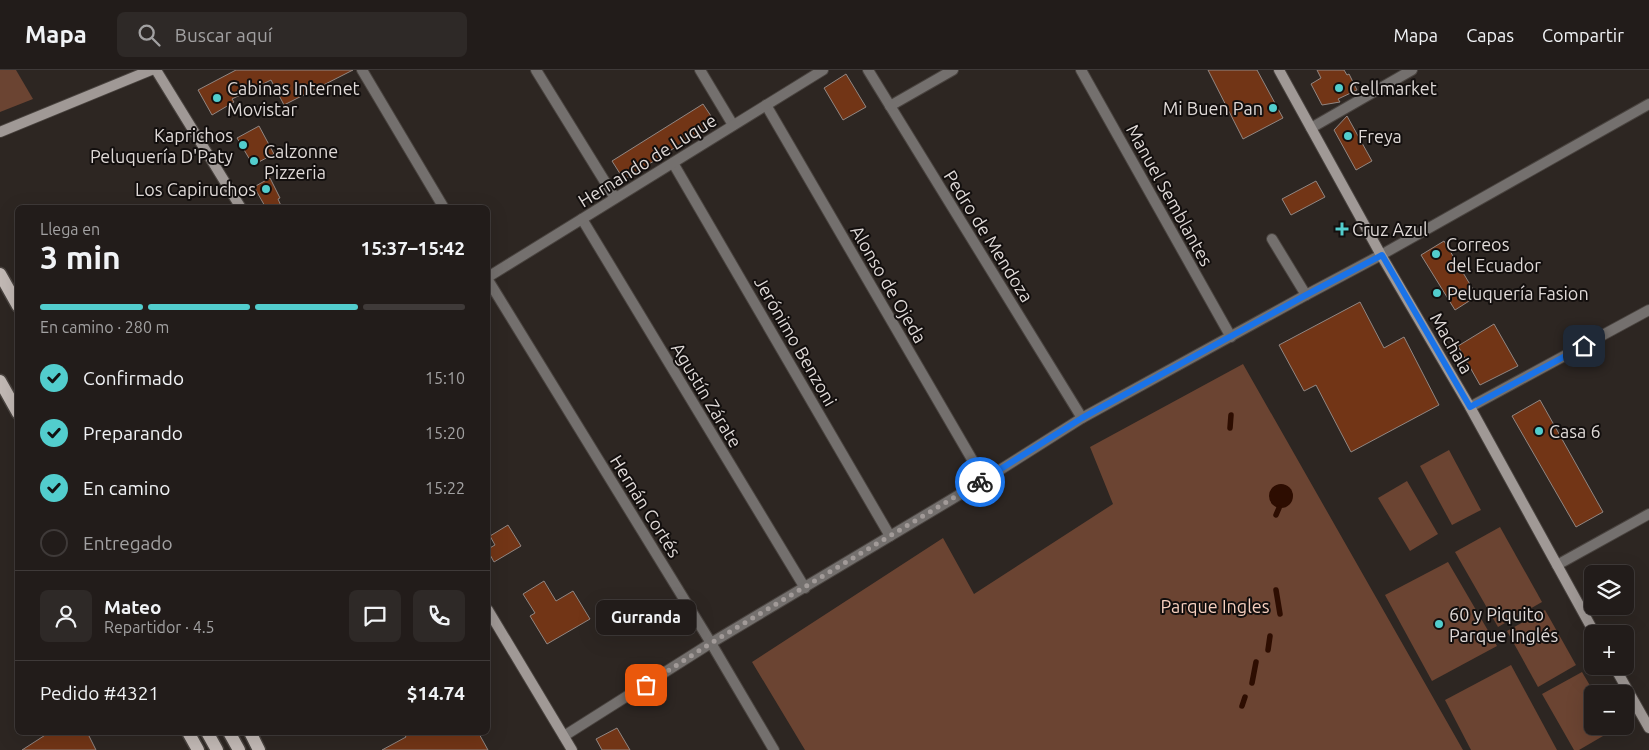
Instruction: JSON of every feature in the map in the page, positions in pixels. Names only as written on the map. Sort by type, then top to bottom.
[{"type":"main road","points":[[0,132],[151,70]]},
{"type":"main road","points":[[156,70],[239,205]]},
{"type":"main road","name":"Machala","points":[[1279,70],[1591,625]]},
{"type":"main road","points":[[0,274],[15,301]]},
{"type":"main road","points":[[0,381],[15,408]]},
{"type":"main road","points":[[490,613],[572,750]]},
{"type":"main road","points":[[1619,675],[1649,728]]},
{"type":"main road","points":[[190,735],[198,750]]},
{"type":"main road","points":[[209,735],[217,750]]},
{"type":"main road","points":[[231,735],[239,750]]},
{"type":"main road","points":[[252,735],[260,750]]},
{"type":"street","points":[[362,70],[442,205]]},
{"type":"street","points":[[536,70],[615,198]]},
{"type":"street","points":[[700,70],[734,125]]},
{"type":"street","name":"Hernando de Luque","points":[[490,278],[823,70]]},
{"type":"street","name":"Pedro de Mendoza","points":[[868,70],[1082,418]]},
{"type":"street","points":[[890,106],[953,70]]},
{"type":"street","name":"Manuel Semblantes","points":[[1080,70],[1231,337]]},
{"type":"street","points":[[1311,128],[1412,70]]},
{"type":"street","points":[[564,736],[711,643],[984,480],[1082,418],[1382,255],[1649,104]]},
{"type":"street","name":"Alonso de Ojeda","points":[[766,105],[984,480]]},
{"type":"street","name":"Jerónimo Benzoni","points":[[673,162],[890,536]]},
{"type":"street","name":"Agustín Zárate","points":[[582,219],[805,588]]},
{"type":"street","points":[[1272,239],[1306,295]]},
{"type":"street","name":"Hernán Cortés","points":[[490,282],[711,643],[774,750]]},
{"type":"street","points":[[1470,407],[1649,310]]},
{"type":"street","points":[[1557,566],[1649,514]]},
{"type":"green space","points":[[0,70],[16,70],[33,99],[0,112]]},
{"type":"green space","name":"Parque Ingles","points":[[1243,364],[1463,750],[805,750],[752,662],[943,538],[974,594],[1113,504],[1090,447]]},
{"type":"green space","points":[[1449,450],[1481,510],[1452,525],[1420,466]]},
{"type":"green space","points":[[1407,481],[1438,534],[1410,551],[1378,498]]},
{"type":"green space","points":[[1500,527],[1542,602],[1498,627],[1455,552]]},
{"type":"green space","points":[[1448,562],[1497,646],[1432,681],[1385,595]]},
{"type":"green space","points":[[1545,610],[1576,665],[1538,687],[1507,631]]},
{"type":"green space","points":[[1511,665],[1557,750],[1471,750],[1445,700]]},
{"type":"green space","points":[[1582,672],[1590,685],[1584,685],[1584,735],[1605,735],[1579,750],[1574,750],[1542,694]]},
{"type":"shaded area","points":[[1281,484],[1289,488],[1293,496],[1289,504],[1281,508],[1273,504],[1269,496],[1273,488]]},
{"type":"building","points":[[236,70],[353,70],[284,105],[271,80],[232,99],[234,102],[212,115],[198,90]]},
{"type":"building","points":[[1208,70],[1257,70],[1283,118],[1243,139]]},
{"type":"building","name":"Cellmarket","points":[[1317,70],[1344,70],[1347,75],[1349,74],[1357,90],[1338,99],[1340,102],[1322,105],[1311,84],[1321,78]]},
{"type":"building","points":[[846,74],[866,107],[843,120],[824,88]]},
{"type":"building","points":[[703,104],[715,122],[624,180],[612,161]]},
{"type":"building","points":[[1347,116],[1372,161],[1356,170],[1334,130]]},
{"type":"building","points":[[259,126],[274,154],[253,165],[237,138]]},
{"type":"building","name":"Los Capiruchos","points":[[270,178],[280,198],[278,199],[281,205],[264,205],[254,187]]},
{"type":"building","points":[[1316,181],[1325,197],[1291,215],[1282,199]]},
{"type":"building","points":[[1444,241],[1477,296],[1455,310],[1421,255]]},
{"type":"building","points":[[1360,302],[1384,348],[1404,337],[1439,405],[1351,452],[1316,385],[1304,391],[1279,345]]},
{"type":"building","points":[[1494,324],[1518,366],[1480,385],[1458,346]]},
{"type":"building","points":[[1540,400],[1603,512],[1576,527],[1512,416]]},
{"type":"building","points":[[508,525],[521,546],[494,562],[490,555],[490,548],[495,545],[490,536]]},
{"type":"building","points":[[544,581],[556,601],[573,591],[590,619],[547,644],[530,616],[535,613],[523,594]]},
{"type":"building","points":[[617,728],[630,750],[602,750],[596,739]]},
{"type":"building","points":[[45,735],[88,735],[96,750],[22,750]]},
{"type":"building","points":[[405,735],[480,735],[488,750],[382,750],[406,737]]},
{"type":"waterway","points":[[1230,428],[1231,415]]},
{"type":"waterway","points":[[1276,515],[1279,508]]},
{"type":"waterway","points":[[1276,590],[1280,614]]},
{"type":"waterway","points":[[1268,650],[1270,636]]},
{"type":"waterway","points":[[1252,683],[1256,662]]},
{"type":"waterway","points":[[1242,706],[1245,697]]},
{"type":"way so far","points":[[646,685],[711,643],[980,482]]},
{"type":"place","name":"Cellmarket","points":[[1339,88]]},
{"type":"place","name":"Cabinas Internet Movistar","points":[[217,98]]},
{"type":"place","name":"Mi Buen Pan","points":[[1273,108]]},
{"type":"place","name":"Freya","points":[[1348,136]]},
{"type":"place","name":"Kaprichos Peluquería D'Paty","points":[[243,145]]},
{"type":"place","name":"Calzonne Pizzeria","points":[[254,161]]},
{"type":"place","name":"Los Capiruchos","points":[[266,189]]},
{"type":"place","name":"Cruz Azul","points":[[1342,229]]},
{"type":"place","name":"Correos del Ecuador","points":[[1436,254]]},
{"type":"place","name":"Peluquería Fasion","points":[[1437,293]]},
{"type":"place","name":"Casa 6","points":[[1539,431]]},
{"type":"place","name":"60 y Piquito Parque Inglés","points":[[1439,624]]},
{"type":"place","name":"Gurranda","points":[[646,685]]},
{"type":"route","points":[[980,482],[1082,418],[1382,255],[1470,407],[1584,346]]}]
